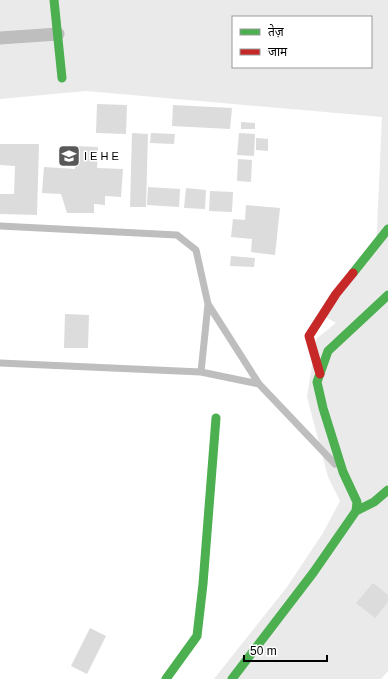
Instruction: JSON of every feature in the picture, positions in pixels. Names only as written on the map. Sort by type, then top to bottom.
[{"type":"street","points":[[54,0],[62,78]]},
{"type":"street","points":[[0,38],[58,34]]},
{"type":"street","points":[[320,374],[309,336],[336,294],[388,229]]},
{"type":"street","points":[[232,679],[313,573],[356,511],[357,502],[343,472],[317,382],[328,351],[388,295]]},
{"type":"street","points":[[166,679],[197,636],[203,584],[216,418]]},
{"type":"street","points":[[356,511],[374,502],[388,490]]},
{"type":"lane","points":[[0,226],[177,235],[196,250],[208,304],[201,372]]},
{"type":"lane","points":[[208,304],[259,384],[343,472]]},
{"type":"lane","points":[[0,363],[201,372],[259,384]]},
{"type":"shaded area","points":[[0,0],[388,0],[388,671],[381,679],[214,679],[287,587],[323,533],[340,501],[328,477],[307,397],[316,339],[336,323],[322,315],[376,251],[382,117],[86,91],[0,99]]},
{"type":"building","points":[[97,104],[127,105],[126,134],[96,133]]},
{"type":"building","points":[[173,105],[232,108],[230,129],[172,126]]},
{"type":"building","points":[[241,122],[255,123],[255,129],[241,129]]},
{"type":"building","points":[[132,133],[148,134],[146,207],[130,207]]},
{"type":"building","points":[[151,133],[175,134],[174,144],[150,143]]},
{"type":"building","points":[[239,133],[255,134],[254,156],[237,155]]},
{"type":"building","points":[[256,138],[268,139],[268,151],[256,150]]},
{"type":"building","points":[[0,144],[39,144],[37,215],[0,214],[0,194],[14,194],[15,166],[0,165]]},
{"type":"building","points":[[76,146],[98,147],[97,168],[123,169],[121,197],[105,196],[105,205],[94,204],[94,213],[67,213],[61,194],[42,193],[44,167],[75,169]]},
{"type":"building","points":[[238,159],[252,160],[251,182],[237,181]]},
{"type":"building","points":[[148,187],[180,189],[179,207],[147,205]]},
{"type":"building","points":[[186,188],[206,190],[205,209],[184,208]]},
{"type":"building","points":[[210,191],[233,192],[232,212],[209,211]]},
{"type":"building","points":[[246,205],[280,208],[275,255],[251,252],[252,239],[231,237],[233,219],[245,220]]},
{"type":"building","points":[[231,256],[255,258],[254,267],[230,266]]},
{"type":"building","points":[[65,314],[89,315],[88,348],[64,348]]},
{"type":"building","points":[[373,583],[388,595],[388,602],[375,618],[356,603]]},
{"type":"building","points":[[90,628],[106,636],[87,674],[71,666]]},
{"type":"traffic: fast","points":[[54,0],[62,78]]},
{"type":"traffic: fast","points":[[353,273],[388,229]]},
{"type":"traffic: fast","points":[[232,679],[313,573],[356,511],[357,502],[343,472],[323,408],[317,382],[328,351],[388,295]]},
{"type":"traffic: fast","points":[[166,679],[197,636],[203,584],[216,418]]},
{"type":"traffic: fast","points":[[356,511],[374,502],[388,490]]},
{"type":"traffic: jam","points":[[320,374],[309,336],[336,294],[353,273]]},
{"type":"place","name":"I E H E","points":[[69,156]]}]
